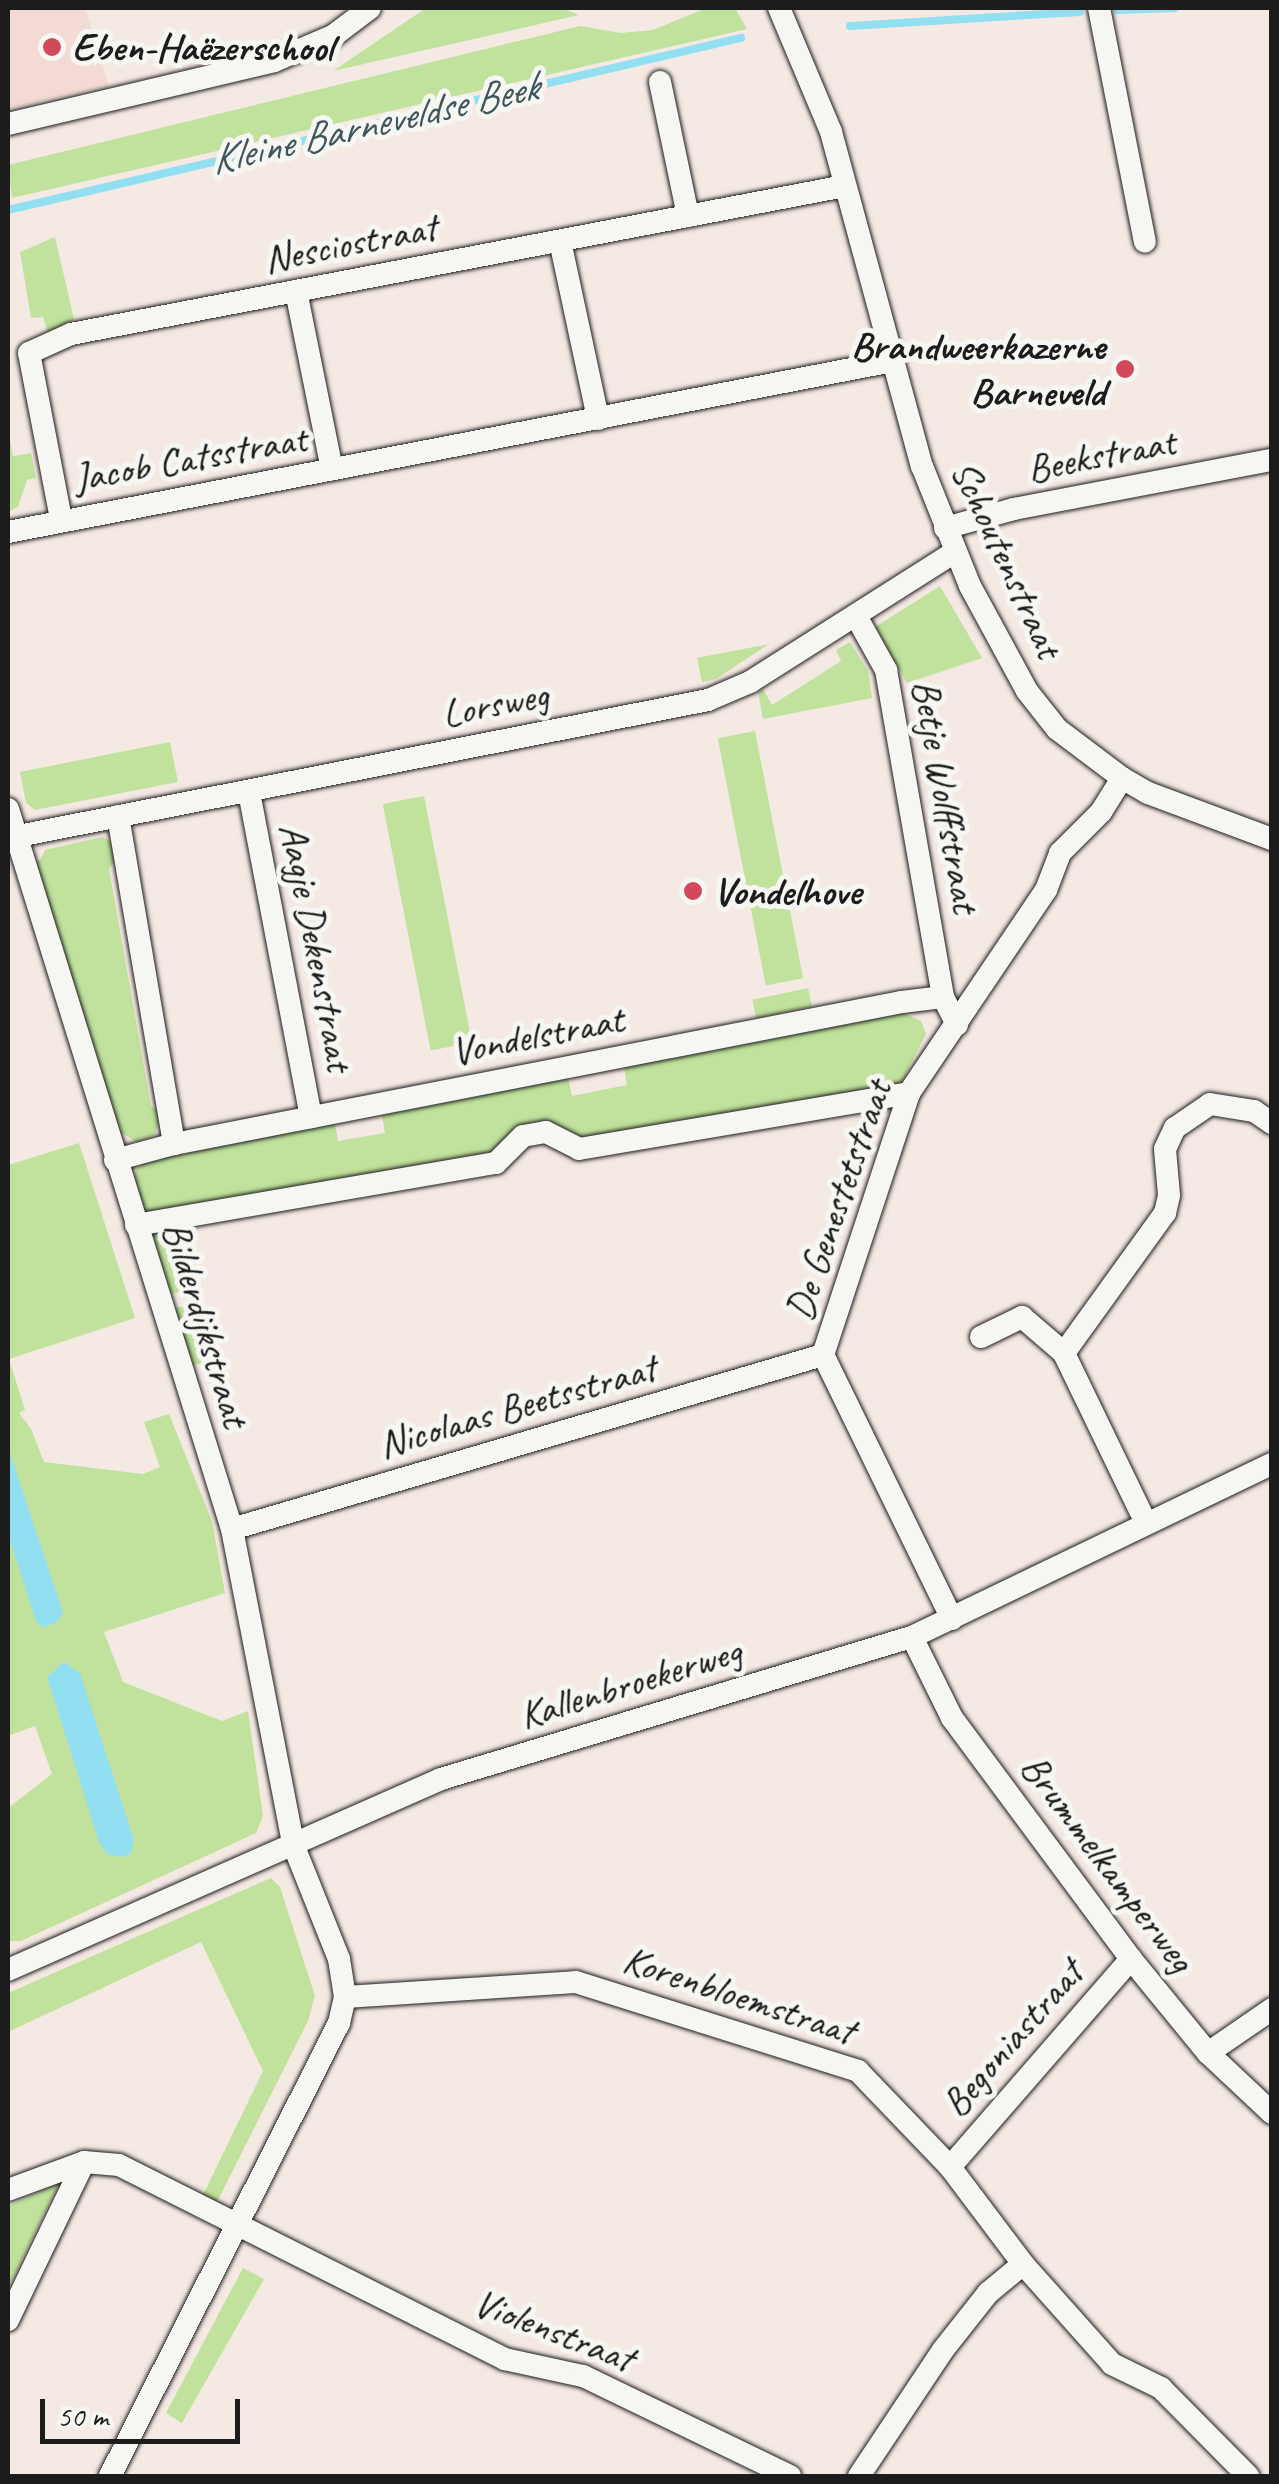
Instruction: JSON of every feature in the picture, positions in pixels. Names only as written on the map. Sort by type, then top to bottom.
[{"type":"street","points":[[8,124],[274,61],[333,36],[370,8]]},
{"type":"street","name":"Schoutenstraat","points":[[779,8],[830,132],[910,432],[955,552],[1027,691],[1058,730],[1122,778],[1148,793],[1272,840]]},
{"type":"street","points":[[1099,8],[1145,242]]},
{"type":"street","points":[[660,82],[688,216]]},
{"type":"street","name":"Nesciostraat","points":[[29,353],[72,334],[845,186]]},
{"type":"street","points":[[560,240],[598,419]]},
{"type":"street","name":"Jacob Catsstraat","points":[[296,292],[332,470]]},
{"type":"street","name":"Jacob Catsstraat","points":[[29,353],[62,520]]},
{"type":"street","name":"Jacob Catsstraat","points":[[8,532],[893,360]]},
{"type":"street","name":"Beekstraat","points":[[945,528],[1014,509],[1272,460]]},
{"type":"street","name":"Lorsweg","points":[[10,837],[708,700],[750,682],[955,552]]},
{"type":"street","name":"Betje Wolffstraat","points":[[856,616],[886,670],[943,997]]},
{"type":"street","name":"De Genestetstraat","points":[[952,1620],[823,1355],[909,1093],[1046,890],[1060,853],[1101,812],[1122,778]]},
{"type":"street","name":"Aagje Dekenstraat","points":[[249,792],[310,1117]]},
{"type":"street","name":"Bilderdijkstraat","points":[[8,810],[10,837],[232,1529],[294,1844],[339,1959],[345,1997]]},
{"type":"street","points":[[118,816],[174,1144]]},
{"type":"street","points":[[943,997],[957,1024]]},
{"type":"street","name":"Vondelstraat","points":[[115,1160],[310,1117],[943,997]]},
{"type":"street","points":[[136,1225],[496,1163],[523,1136],[546,1132],[579,1149],[909,1093]]},
{"type":"street","points":[[1064,1353],[1165,1213],[1169,1195],[1165,1149],[1175,1128],[1210,1104],[1254,1111],[1272,1123]]},
{"type":"street","points":[[981,1337],[1022,1317],[1064,1353],[1146,1523]]},
{"type":"street","name":"Nicolaas Beetsstraat","points":[[232,1529],[823,1355]]},
{"type":"street","name":"Kallenbroekerweg","points":[[8,1970],[441,1779],[912,1637],[1272,1464]]},
{"type":"street","name":"Brummelkamperweg","points":[[912,1637],[952,1718],[1131,1959],[1208,2053],[1272,2113]]},
{"type":"street","name":"Begoniastraat","points":[[950,2167],[1131,1959]]},
{"type":"street","name":"Korenbloemstraat","points":[[345,1997],[576,1982],[858,2071],[950,2167],[1023,2264],[1112,2364],[1160,2388],[1248,2476]]},
{"type":"street","points":[[110,2476],[340,2024],[345,1997]]},
{"type":"street","points":[[1208,2053],[1272,2009]]},
{"type":"street","points":[[8,2190],[84,2162]]},
{"type":"street","points":[[8,2320],[84,2162]]},
{"type":"street","name":"Violenstraat","points":[[84,2162],[119,2165],[506,2359],[583,2376],[790,2476]]},
{"type":"street","points":[[860,2476],[943,2350],[988,2293],[1023,2264]]},
{"type":"shaded area","name":"Eben-Haëzerschool","points":[[8,8],[85,8],[109,86],[8,109]]},
{"type":"green space","points":[[426,8],[562,8],[579,15],[333,71]]},
{"type":"green space","points":[[706,8],[735,8],[747,29],[12,198],[8,165],[580,26],[621,33],[653,30]]},
{"type":"green space","points":[[55,237],[74,319],[49,335],[43,317],[31,318],[20,252]]},
{"type":"green space","points":[[8,429],[13,456],[31,453],[36,478],[27,480],[18,507],[8,512]]},
{"type":"green space","points":[[940,586],[982,658],[907,683],[875,627]]},
{"type":"green space","points":[[850,642],[868,671],[872,698],[763,719],[758,692],[763,689],[772,705],[841,661],[836,650]]},
{"type":"green space","points":[[769,644],[716,679],[702,682],[697,658]]},
{"type":"green space","points":[[755,731],[803,978],[766,986],[718,738]]},
{"type":"green space","points":[[170,742],[178,782],[35,810],[26,803],[20,772]]},
{"type":"green space","points":[[424,796],[472,1042],[431,1050],[383,804]]},
{"type":"green space","points":[[102,837],[112,842],[116,859],[109,869],[151,1106],[161,1113],[155,1135],[137,1142],[118,1131],[33,862],[40,860],[45,850]]},
{"type":"green space","points":[[808,988],[812,1007],[756,1018],[752,1000]]},
{"type":"green space","points":[[903,1013],[921,1021],[926,1034],[898,1089],[584,1144],[555,1129],[489,1160],[162,1217],[144,1209],[134,1179],[137,1168],[148,1161],[335,1123],[338,1141],[385,1133],[382,1115],[568,1078],[572,1096],[627,1085],[624,1067]]},
{"type":"green space","points":[[79,1143],[135,1318],[9,1359],[25,1410],[19,1413],[31,1429],[44,1462],[143,1474],[160,1467],[144,1422],[169,1414],[212,1521],[225,1593],[104,1632],[123,1682],[222,1721],[248,1711],[263,1816],[256,1833],[21,1941],[8,1941],[8,1808],[52,1774],[35,1726],[8,1736],[8,1165]]},
{"type":"green space","points":[[188,1228],[200,1288],[171,1294],[151,1234]]},
{"type":"green space","points":[[202,1303],[211,1361],[193,1365],[174,1308]]},
{"type":"green space","points":[[271,1878],[280,1887],[315,1996],[308,2021],[217,2202],[203,2195],[263,2071],[201,1942],[8,2032],[8,1993]]},
{"type":"green space","points":[[59,2183],[8,2289],[8,2206]]},
{"type":"green space","points":[[243,2268],[264,2279],[182,2423],[166,2413]]},
{"type":"water","points":[[8,1447],[63,1612],[58,1621],[43,1628],[36,1621],[8,1534]]},
{"type":"water","points":[[64,1662],[80,1673],[134,1840],[131,1853],[124,1857],[107,1854],[99,1842],[47,1677]]},
{"type":"waterway","name":"Kleine Barneveldse Beek","points":[[1118,10],[1175,8]]},
{"type":"waterway","name":"Kleine Barneveldse Beek","points":[[850,26],[1080,12]]},
{"type":"waterway","name":"Kleine Barneveldse Beek","points":[[8,210],[741,38]]},
{"type":"place","name":"Eben-Haëzerschool","points":[[52,47]]},
{"type":"place","name":"Brandweerkazerne Barneveld","points":[[1125,369]]},
{"type":"place","name":"Vondelhove","points":[[693,891]]}]
